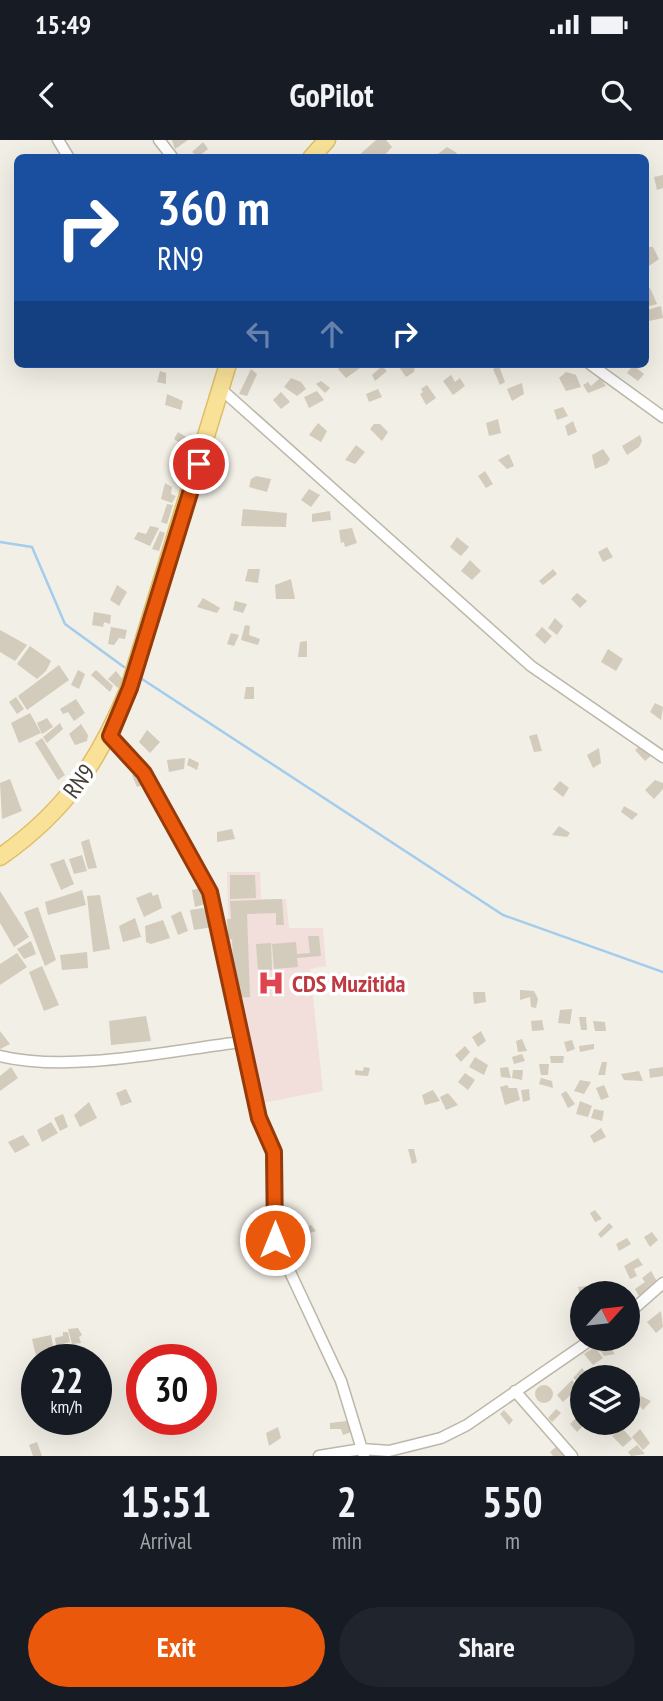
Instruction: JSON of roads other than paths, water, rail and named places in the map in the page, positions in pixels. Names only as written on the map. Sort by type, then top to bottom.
[{"type":"main road","points":[[315,154],[327,140]]},
{"type":"main road","name":"RN9","points":[[0,857],[32,833],[69,796],[110,736],[130,688],[222,390],[224,368]]},
{"type":"street","points":[[159,140],[170,154]]},
{"type":"street","points":[[596,368],[663,417]]},
{"type":"street","points":[[222,390],[531,666],[663,757]]},
{"type":"street","points":[[110,736],[144,773],[210,892],[259,1118],[274,1152],[275,1240],[341,1381],[363,1453]]},
{"type":"street","points":[[0,1056],[42,1063],[241,1042]]},
{"type":"street","points":[[640,1303],[663,1283]]},
{"type":"street","points":[[318,1456],[389,1451],[441,1438],[467,1425],[574,1351]]},
{"type":"street","points":[[515,1391],[572,1456]]},
{"type":"waterway","points":[[0,542],[32,547],[65,624],[124,667]]},
{"type":"waterway","points":[[142,679],[503,915],[663,972]]},
{"type":"place","name":"CDS Muzitida","points":[[271,983]]}]
